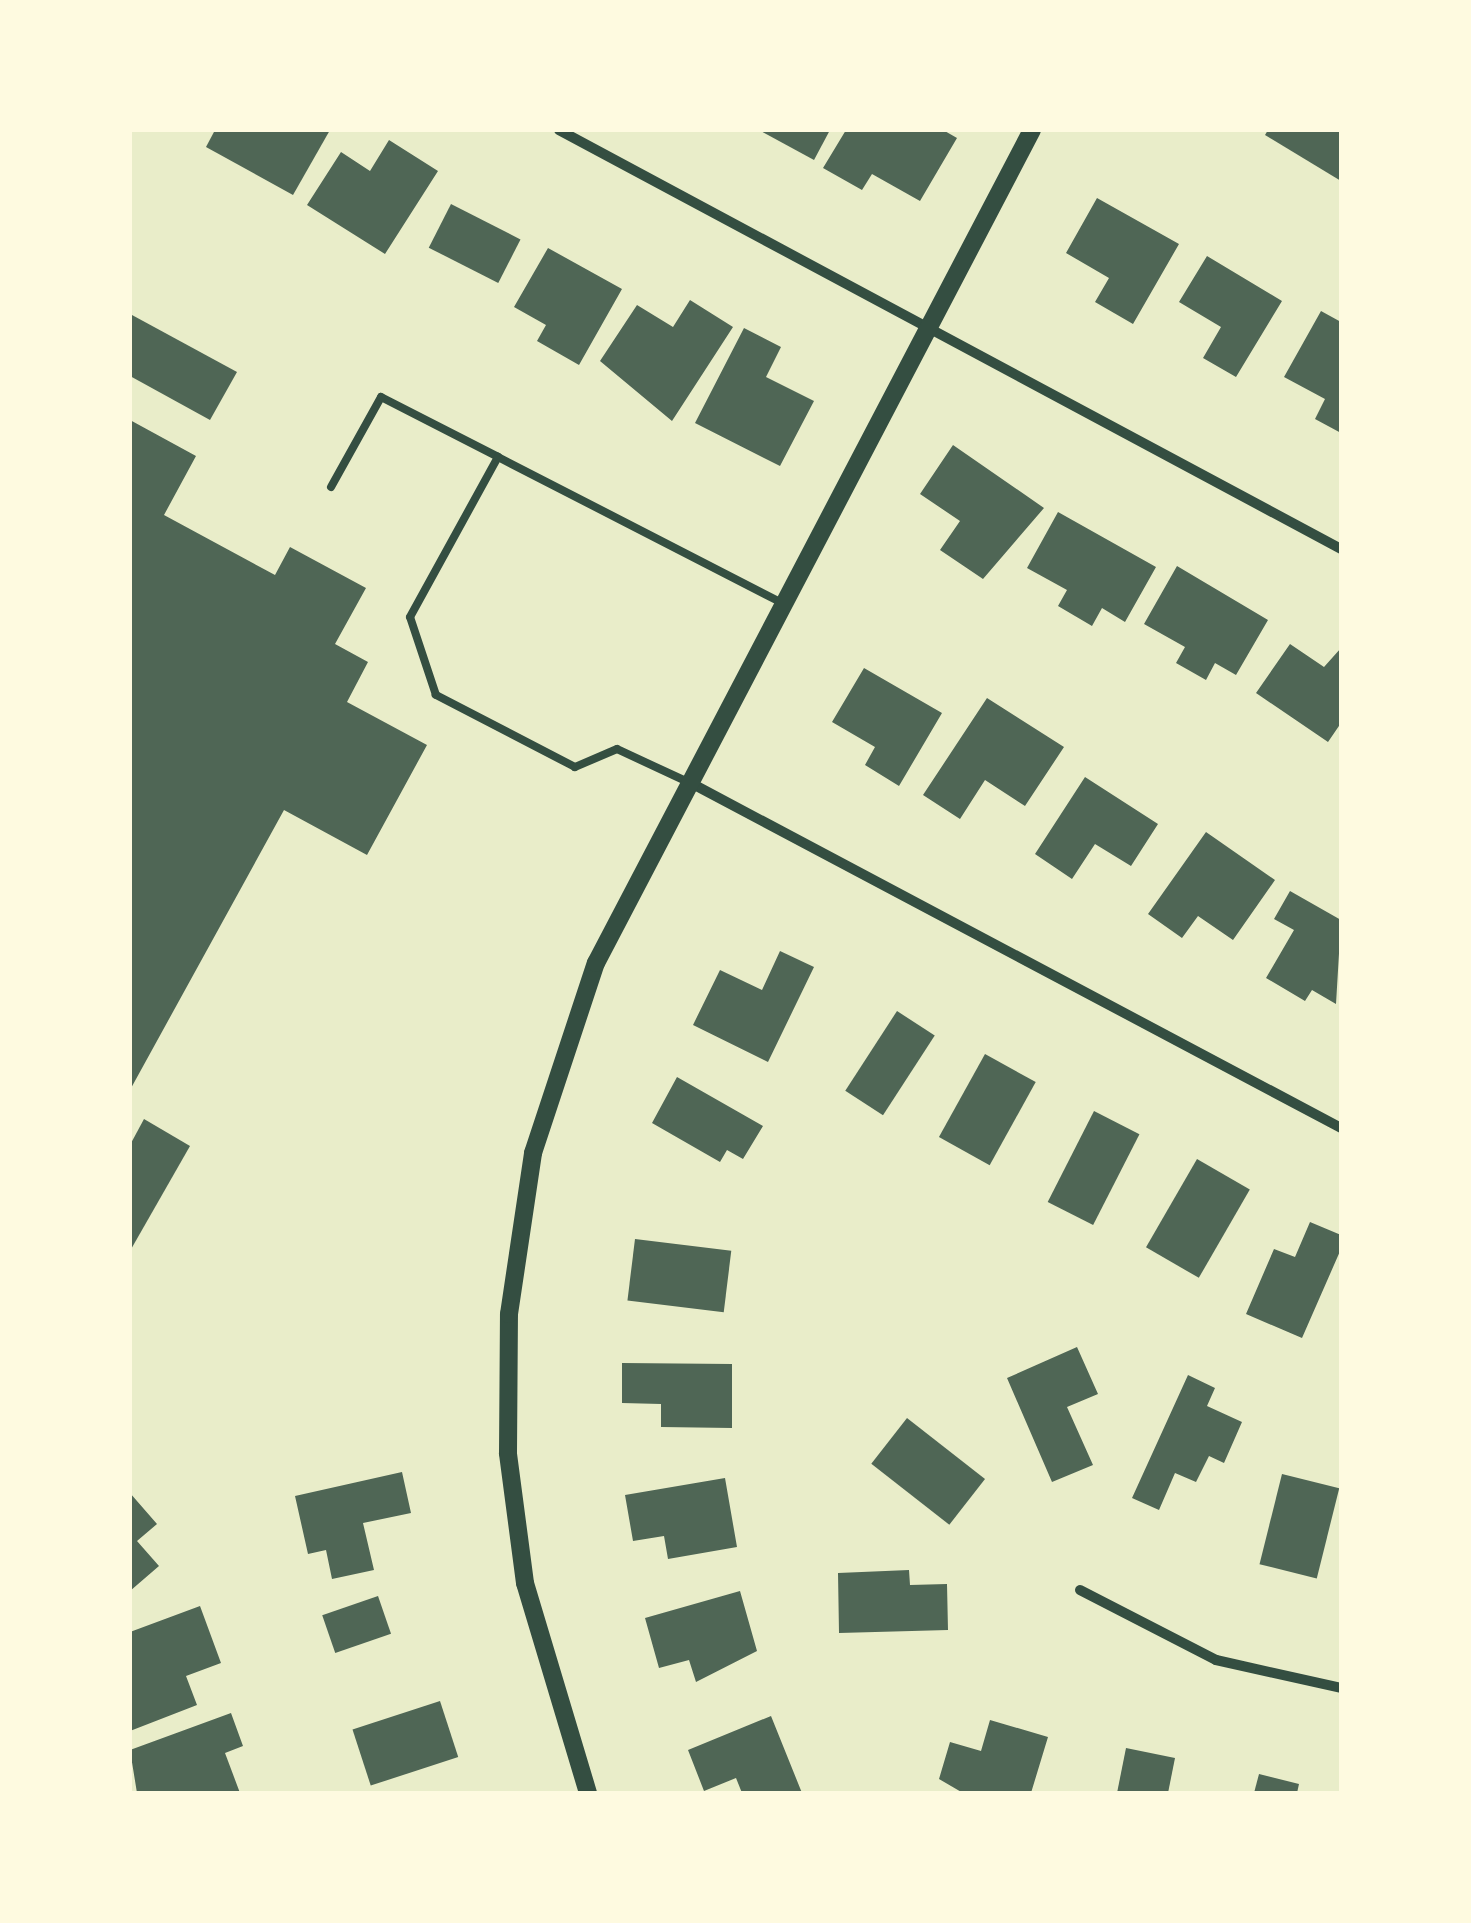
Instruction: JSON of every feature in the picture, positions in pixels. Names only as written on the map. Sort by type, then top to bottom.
[{"type":"street","points":[[560,130],[1341,549]]},
{"type":"street","points":[[588,1793],[524,1583],[508,1453],[510,1314],[533,1152],[562,1044],[688,782],[1032,130]]},
{"type":"street","points":[[688,782],[1341,1128]]},
{"type":"street","points":[[1080,1590],[1216,1660],[1341,1688]]},
{"type":"lane","points":[[331,486],[381,396],[782,603]]},
{"type":"lane","points":[[498,457],[410,617],[436,695],[575,767],[618,749],[688,782]]},
{"type":"building","points":[[215,130],[330,130],[293,195],[206,147]]},
{"type":"building","points":[[759,130],[830,130],[814,160]]},
{"type":"building","points":[[846,130],[943,130],[957,138],[920,201],[872,174],[862,190],[823,168]]},
{"type":"building","points":[[1268,130],[1341,130],[1341,181],[1265,135]]},
{"type":"building","points":[[389,140],[438,171],[385,254],[307,205],[341,152],[370,171]]},
{"type":"building","points":[[1097,198],[1179,244],[1133,324],[1095,302],[1109,278],[1066,253]]},
{"type":"building","points":[[451,204],[520,239],[498,283],[429,248]]},
{"type":"building","points":[[548,248],[622,289],[579,365],[537,341],[546,325],[514,307]]},
{"type":"building","points":[[1207,256],[1282,301],[1236,377],[1203,358],[1221,327],[1179,302]]},
{"type":"building","points":[[690,300],[733,327],[672,421],[600,361],[637,305],[673,327]]},
{"type":"building","points":[[1321,311],[1341,322],[1341,433],[1315,419],[1325,399],[1284,377]]},
{"type":"building","points":[[132,315],[237,372],[210,420],[130,376]]},
{"type":"building","points":[[744,328],[781,347],[766,377],[814,401],[780,466],[695,423]]},
{"type":"building","points":[[130,420],[196,456],[164,515],[275,575],[290,547],[366,588],[335,644],[368,662],[347,702],[427,745],[367,855],[284,810],[130,1090]]},
{"type":"building","points":[[953,445],[1044,508],[983,579],[940,550],[960,521],[920,494]]},
{"type":"building","points":[[1058,512],[1156,567],[1125,622],[1102,608],[1092,626],[1058,606],[1067,590],[1027,568]]},
{"type":"building","points":[[1177,566],[1268,620],[1236,675],[1215,663],[1206,680],[1176,663],[1185,647],[1144,624]]},
{"type":"building","points":[[1290,644],[1324,667],[1341,648],[1341,723],[1328,742],[1256,693]]},
{"type":"building","points":[[864,668],[942,713],[899,786],[865,765],[875,747],[832,722]]},
{"type":"building","points":[[987,698],[1064,747],[1025,806],[985,780],[960,819],[923,795]]},
{"type":"building","points":[[1085,777],[1158,824],[1131,866],[1095,844],[1072,879],[1035,854]]},
{"type":"building","points":[[1206,832],[1275,880],[1233,940],[1198,916],[1182,938],[1148,914]]},
{"type":"building","points":[[1290,891],[1341,920],[1336,1004],[1312,990],[1305,1001],[1266,978],[1294,930],[1274,919]]},
{"type":"building","points":[[780,951],[814,967],[768,1062],[693,1025],[720,970],[762,990]]},
{"type":"building","points":[[897,1011],[935,1036],[883,1115],[845,1091]]},
{"type":"building","points":[[985,1054],[1036,1082],[990,1165],[939,1137]]},
{"type":"building","points":[[677,1077],[763,1126],[743,1159],[727,1150],[720,1162],[652,1123]]},
{"type":"building","points":[[1094,1111],[1139,1134],[1093,1225],[1048,1202]]},
{"type":"building","points":[[144,1119],[190,1146],[130,1251],[130,1145]]},
{"type":"building","points":[[1197,1159],[1250,1190],[1199,1278],[1146,1247]]},
{"type":"building","points":[[1310,1222],[1341,1235],[1341,1249],[1302,1338],[1246,1314],[1274,1249],[1295,1257]]},
{"type":"building","points":[[635,1239],[731,1251],[724,1312],[627,1301]]},
{"type":"building","points":[[1077,1347],[1098,1394],[1067,1407],[1093,1465],[1052,1482],[1007,1378]]},
{"type":"building","points":[[622,1363],[732,1364],[732,1428],[661,1427],[661,1404],[622,1403]]},
{"type":"building","points":[[1188,1375],[1215,1388],[1207,1406],[1242,1422],[1224,1463],[1209,1456],[1196,1482],[1175,1473],[1159,1510],[1132,1498]]},
{"type":"building","points":[[907,1418],[985,1479],[949,1525],[871,1464]]},
{"type":"building","points":[[402,1472],[411,1513],[363,1523],[374,1570],[332,1579],[326,1550],[308,1554],[295,1496]]},
{"type":"building","points":[[1282,1474],[1339,1488],[1317,1579],[1260,1564]]},
{"type":"building","points":[[725,1478],[737,1547],[668,1559],[664,1536],[633,1541],[625,1495]]},
{"type":"building","points":[[130,1493],[157,1524],[137,1541],[159,1566],[130,1591]]},
{"type":"building","points":[[909,1570],[910,1585],[947,1584],[948,1630],[839,1633],[838,1573]]},
{"type":"building","points":[[740,1591],[757,1651],[696,1682],[689,1660],[659,1668],[645,1618]]},
{"type":"building","points":[[378,1596],[391,1634],[335,1653],[322,1615]]},
{"type":"building","points":[[200,1606],[221,1663],[186,1676],[197,1705],[130,1731],[130,1632]]},
{"type":"building","points":[[440,1701],[458,1757],[371,1786],[353,1729]]},
{"type":"building","points":[[231,1713],[243,1746],[225,1753],[240,1793],[137,1793],[130,1750]]},
{"type":"building","points":[[771,1716],[802,1793],[742,1793],[736,1778],[704,1791],[688,1750]]},
{"type":"building","points":[[990,1720],[1048,1737],[1031,1793],[963,1793],[939,1779],[950,1742],[981,1751]]},
{"type":"building","points":[[1126,1748],[1175,1758],[1168,1793],[1117,1793]]},
{"type":"building","points":[[1259,1774],[1299,1784],[1297,1793],[1254,1793]]}]
